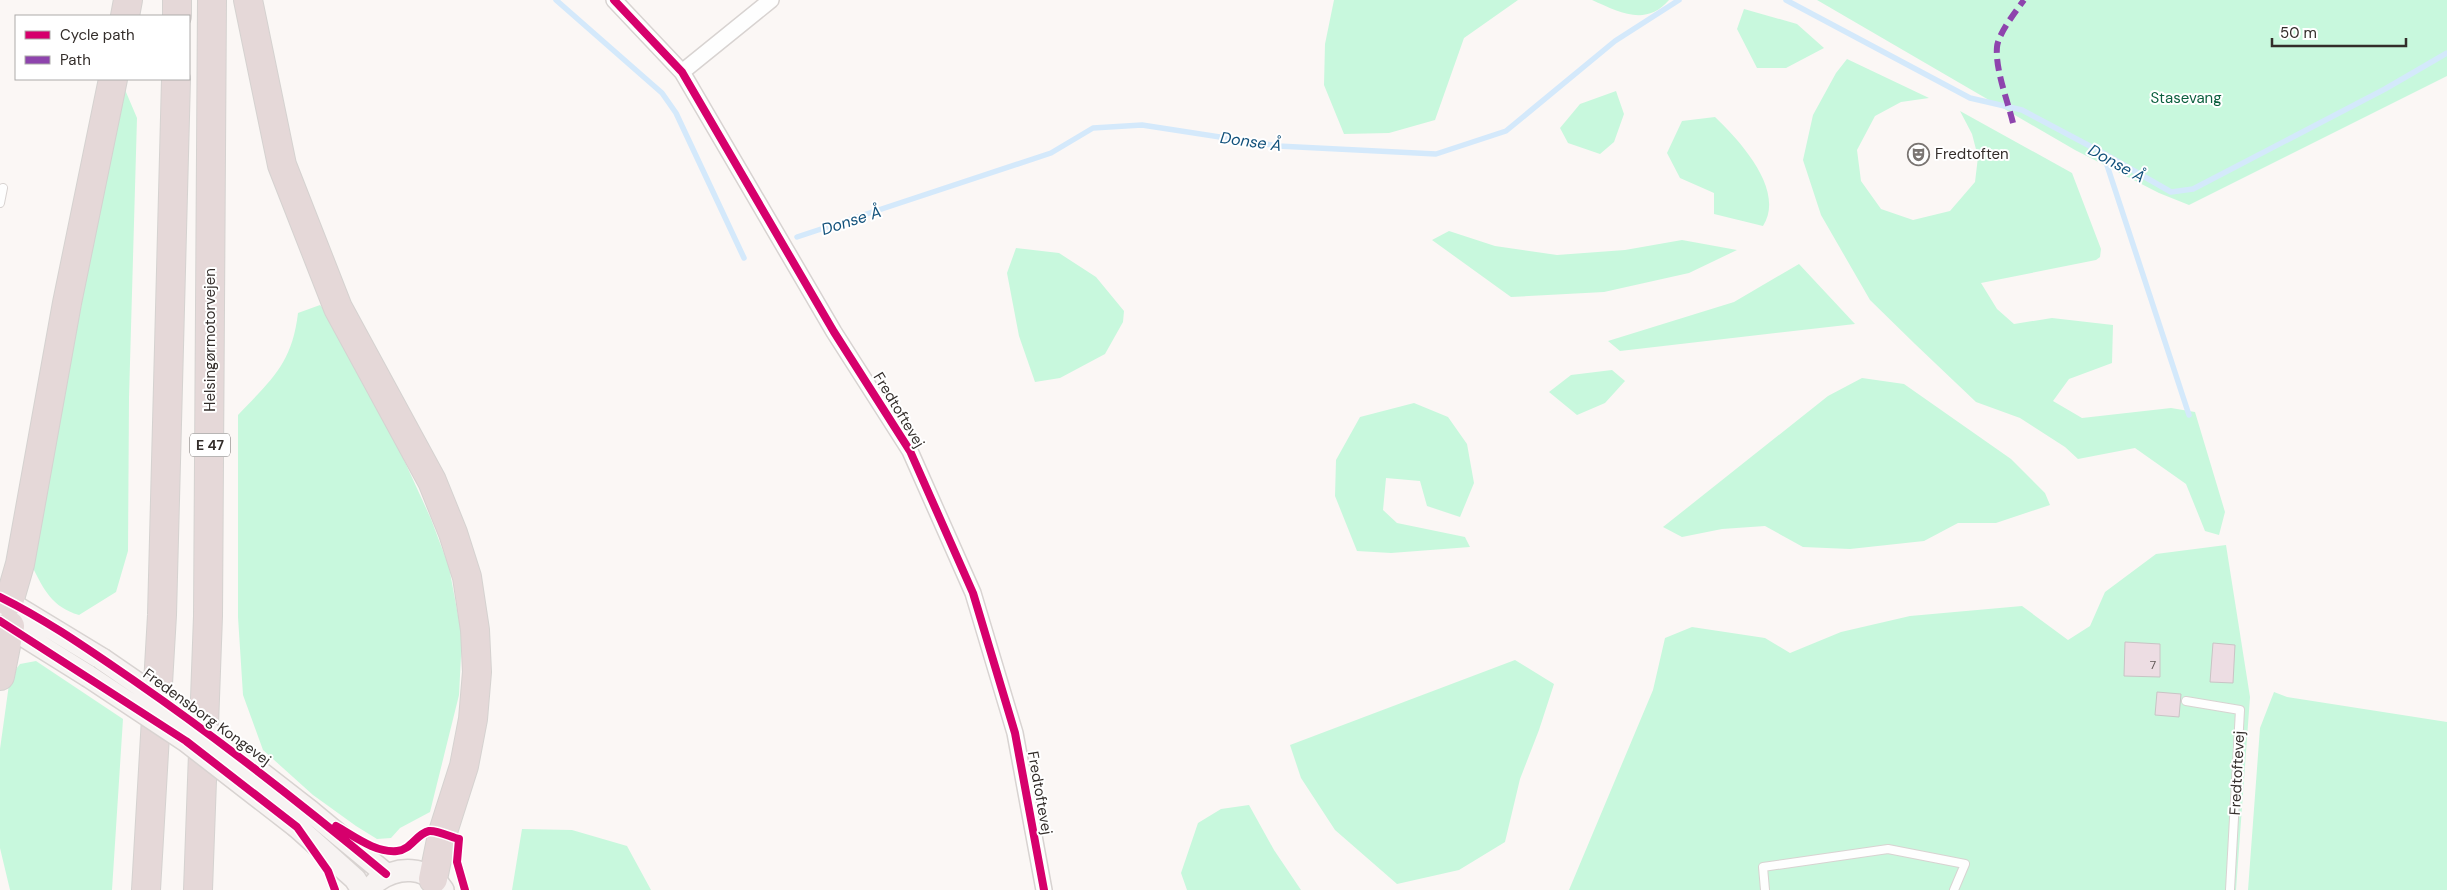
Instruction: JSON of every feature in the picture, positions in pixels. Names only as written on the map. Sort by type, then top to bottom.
[{"type":"highway","points":[[125,15],[128,0]]},
{"type":"highway","points":[[176,15],[177,0]]},
{"type":"highway","name":"Helsingørmotorvejen","points":[[198,890],[208,616],[212,0]]},
{"type":"highway","points":[[248,0],[282,165],[338,308],[432,481],[453,533],[467,577],[475,630],[477,664],[473,720],[464,766],[442,835],[438,884]]},
{"type":"highway","points":[[0,676],[5,611],[20,564],[22,543],[67,303],[113,80]]},
{"type":"highway","name":"E 47","points":[[146,890],[162,606],[176,80]]},
{"type":"highway","points":[[0,571],[14,557],[22,543]]},
{"type":"street","name":"Fredtoftevej","points":[[614,0],[682,72],[834,332],[910,452],[973,593],[1015,734],[1044,890]]},
{"type":"street","points":[[682,72],[772,0]]},
{"type":"street","name":"Fredensborg Kongevej","points":[[5,611],[102,659],[211,734],[304,819],[355,879],[362,890]]},
{"type":"street","name":"Fredensborg Kongevej","points":[[5,611],[88,676],[386,874]]},
{"type":"street","points":[[370,890],[386,874],[398,870],[410,870],[438,884]]},
{"type":"lane","points":[[0,204],[3,188]]},
{"type":"lane","name":"Fredtoftevej","points":[[2186,701],[2240,710],[2230,890]]},
{"type":"lane","points":[[1765,890],[1763,867],[1888,849],[1965,864],[1954,890]]},
{"type":"green space","points":[[1334,0],[1518,0],[1464,38],[1435,120],[1389,133],[1344,134],[1324,85],[1325,44]]},
{"type":"green space","points":[[1592,0],[1669,0],[1651,13],[1632,15]]},
{"type":"green space","name":"Stasevang","points":[[1817,0],[2447,0],[2447,76],[2189,205],[2159,193],[2075,150]]},
{"type":"green space","points":[[1744,9],[1797,24],[1824,48],[1786,68],[1757,68],[1737,29]]},
{"type":"green space","points":[[1847,59],[1929,98],[1901,102],[1875,116],[1857,150],[1861,181],[1881,209],[1913,220],[1950,211],[1975,182],[1978,157],[1972,134],[1960,111],[2072,173],[2101,249],[2100,257],[2096,260],[1981,283],[1997,309],[2014,324],[2052,318],[2113,325],[2112,363],[2069,379],[2053,401],[2082,418],[2171,408],[2195,412],[2225,512],[2219,535],[2205,531],[2186,484],[2135,448],[2078,459],[2065,447],[2020,418],[1976,402],[1870,300],[1821,215],[1803,160],[1813,115],[1836,73]]},
{"type":"green space","points":[[123,85],[137,118],[129,398],[128,551],[116,592],[79,615],[70,612],[55,602],[45,590],[32,566]]},
{"type":"green space","points":[[1616,91],[1624,114],[1614,142],[1600,154],[1568,143],[1560,128],[1580,104]]},
{"type":"green space","points":[[1715,117],[1747,152],[1764,182],[1769,197],[1769,212],[1763,226],[1714,214],[1714,193],[1680,178],[1667,153],[1682,121]]},
{"type":"green space","points":[[1449,231],[1495,246],[1557,255],[1625,250],[1682,240],[1737,250],[1689,273],[1604,292],[1511,297],[1432,240]]},
{"type":"green space","points":[[1016,248],[1059,253],[1096,277],[1124,311],[1123,322],[1105,354],[1060,378],[1035,382],[1019,336],[1007,273]]},
{"type":"green space","points":[[1799,264],[1855,324],[1620,351],[1608,341],[1734,302]]},
{"type":"green space","points":[[320,305],[328,314],[378,403],[431,519],[449,567],[462,637],[459,695],[430,812],[400,828],[391,838],[377,839],[356,826],[313,795],[263,750],[243,695],[238,617],[238,415],[278,370],[291,346],[298,313]]},
{"type":"green space","points":[[1612,370],[1625,381],[1605,403],[1577,415],[1549,392],[1571,375]]},
{"type":"green space","points":[[1862,378],[1904,384],[2011,459],[2045,493],[2050,505],[1996,523],[1958,523],[1924,541],[1850,549],[1803,547],[1765,526],[1722,529],[1682,537],[1663,527],[1828,396]]},
{"type":"green space","points":[[1414,403],[1448,417],[1467,444],[1474,483],[1460,517],[1427,506],[1420,481],[1386,478],[1383,510],[1397,523],[1465,537],[1470,547],[1391,553],[1357,551],[1335,496],[1336,460],[1360,417]]},
{"type":"green space","points":[[2226,545],[2250,697],[2236,890],[1569,890],[1653,690],[1665,638],[1692,627],[1765,638],[1790,653],[1841,632],[1910,616],[2022,606],[2068,640],[2090,626],[2105,592],[2156,554]]},
{"type":"green space","points":[[1515,660],[1554,684],[1520,779],[1505,842],[1459,870],[1397,884],[1335,830],[1301,778],[1290,745]]},
{"type":"green space","points":[[36,661],[123,719],[112,890],[10,890],[0,848],[0,749],[10,677],[20,664]]},
{"type":"green space","points":[[2274,692],[2287,697],[2447,722],[2447,890],[2248,890],[2260,728]]},
{"type":"green space","points":[[1249,805],[1274,850],[1301,890],[1187,890],[1181,873],[1198,823],[1221,809]]},
{"type":"green space","points":[[522,829],[572,830],[627,846],[651,890],[512,890]]},
{"type":"building","points":[[2125,642],[2160,644],[2160,677],[2124,676]]},
{"type":"building","points":[[2213,643],[2235,645],[2233,683],[2210,682]]},
{"type":"building","points":[[2157,692],[2181,694],[2179,717],[2155,715]]},
{"type":"waterway","name":"Donse Å","points":[[556,0],[662,93],[676,113],[744,258]]},
{"type":"waterway","name":"Donse Å","points":[[797,237],[1051,153],[1093,128],[1142,125],[1278,146],[1436,154],[1506,131],[1615,41],[1679,0]]},
{"type":"waterway","name":"Donse Å","points":[[1786,0],[1970,98],[2022,110],[2171,192],[2193,189],[2385,89],[2447,53]]},
{"type":"waterway","points":[[2103,153],[2189,415]]},
{"type":"marked path","points":[[2013,123],[2000,75],[1997,47],[2004,29],[2024,0]]},
{"type":"cycle path","points":[[614,0],[682,72],[834,332],[910,451],[973,593],[1015,733],[1044,890]]},
{"type":"cycle path","points":[[0,597],[69,637],[168,705],[263,775],[386,874]]},
{"type":"cycle path","points":[[0,621],[186,741],[297,827],[328,871],[335,890]]},
{"type":"cycle path","points":[[336,826],[373,847],[389,851],[402,850],[420,835],[429,831],[459,839],[457,862],[465,890]]},
{"type":"place","name":"Fredtoften","points":[[1919,154]]}]
